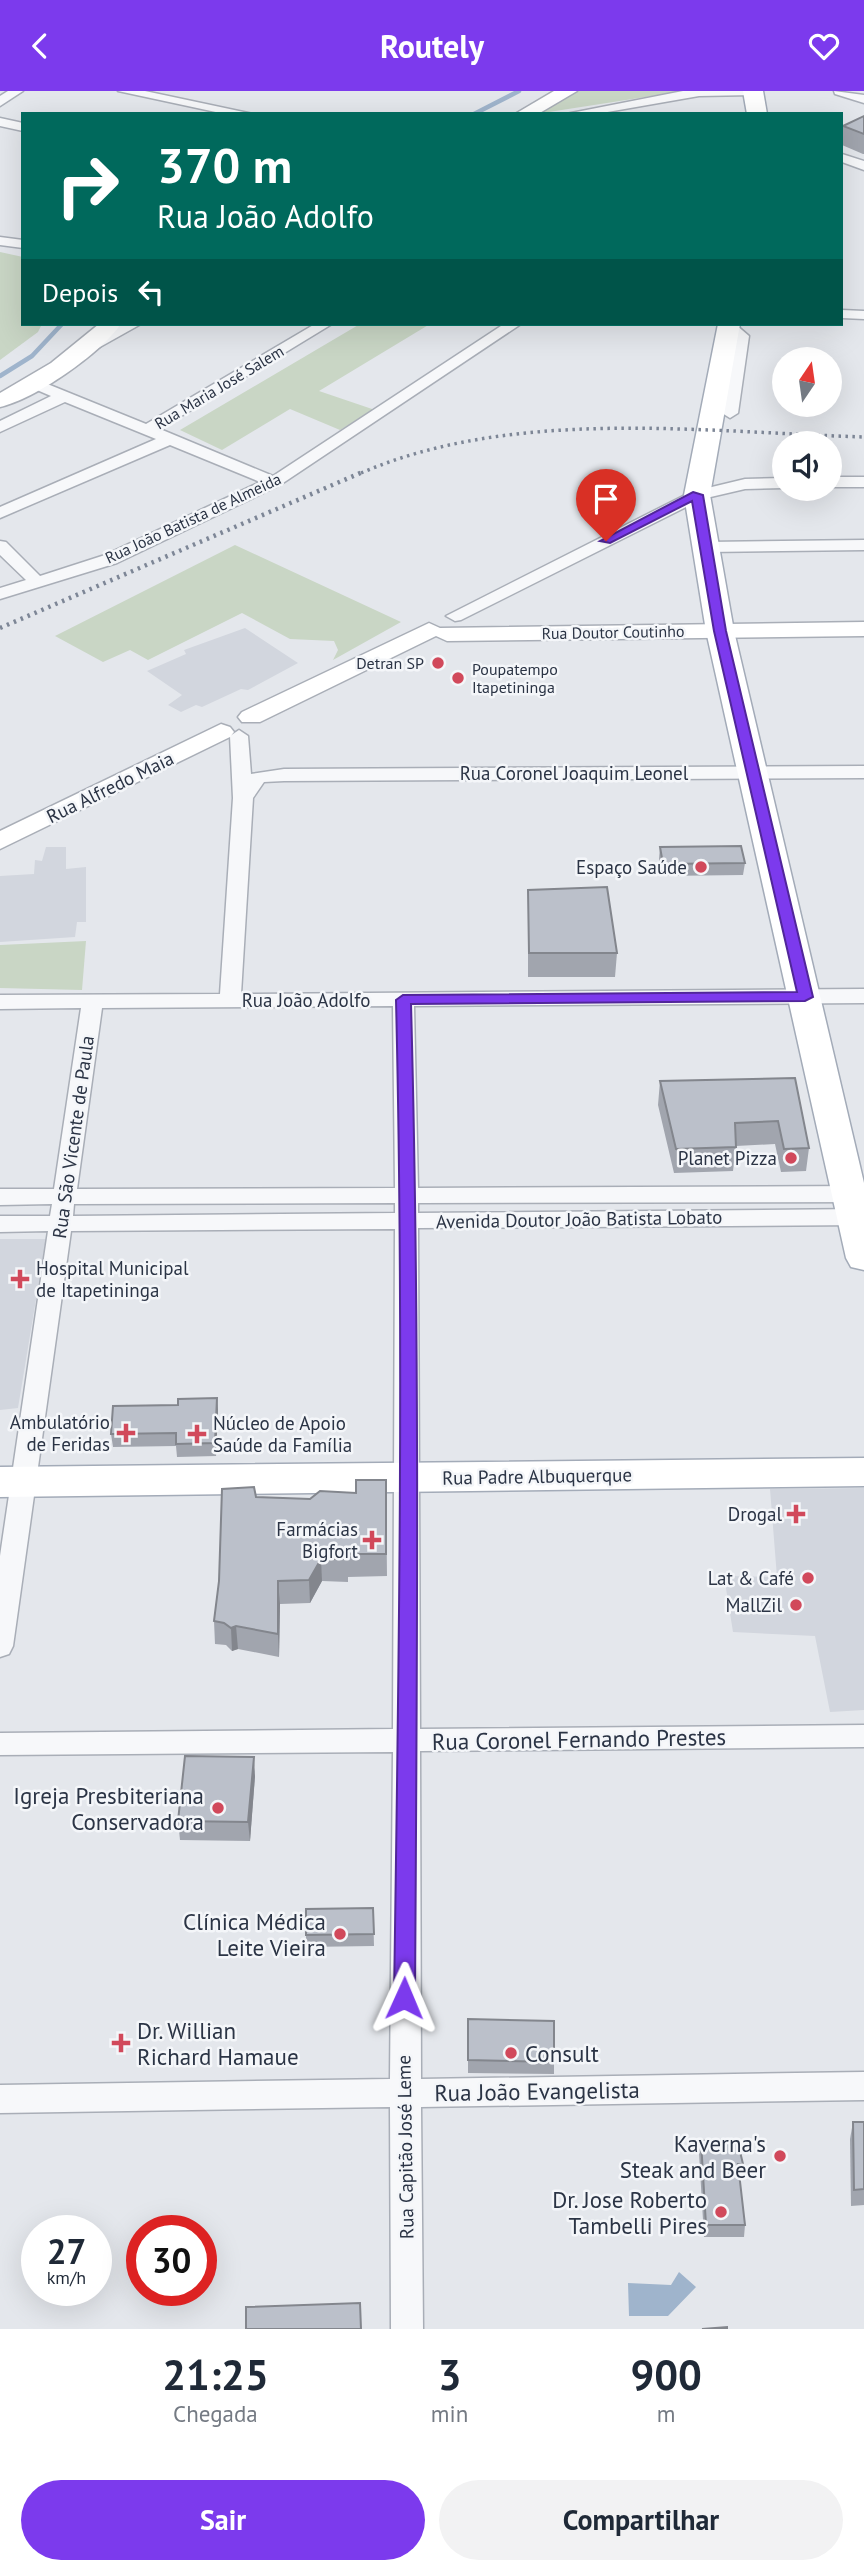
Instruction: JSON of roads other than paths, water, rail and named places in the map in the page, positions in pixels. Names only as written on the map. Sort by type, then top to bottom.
[{"type":"main road","points":[[528,112],[568,91]]},
{"type":"main road","points":[[753,91],[757,112]]},
{"type":"main road","points":[[82,351],[101,326]]},
{"type":"main road","points":[[0,401],[35,384],[82,351],[109,326]]},
{"type":"main road","points":[[728,326],[712,427],[697,495],[708,547],[720,631],[805,997],[859,1205],[864,1258]]},
{"type":"main road","name":"Rua Doutor Coutinho","points":[[444,627],[720,631],[864,629]]},
{"type":"main road","name":"Rua Alfredo Maia","points":[[0,841],[238,735],[444,627]]},
{"type":"main road","name":"Rua Padre Albuquerque","points":[[11,1481],[864,1472]]},
{"type":"street","points":[[0,102],[17,91]]},
{"type":"street","points":[[124,91],[236,112]]},
{"type":"street","points":[[584,112],[699,92],[753,91]]},
{"type":"street","points":[[840,91],[864,99]]},
{"type":"street","points":[[0,122],[21,127]]},
{"type":"street","points":[[843,158],[864,166]]},
{"type":"street","points":[[0,236],[21,238]]},
{"type":"street","points":[[0,241],[21,244]]},
{"type":"street","points":[[843,314],[864,315]]},
{"type":"street","points":[[82,351],[130,326]]},
{"type":"street","name":"Rua Maria José Salem","points":[[149,429],[322,326]]},
{"type":"street","name":"Rua João Batista de Almeida","points":[[0,594],[111,559],[274,482],[511,326]]},
{"type":"street","points":[[729,326],[742,336],[730,413]]},
{"type":"street","points":[[35,384],[274,482]]},
{"type":"street","points":[[0,427],[64,396]]},
{"type":"street","points":[[0,513],[170,439]]},
{"type":"street","points":[[842,482],[864,482]]},
{"type":"street","name":"Rua Alfredo Maia","points":[[444,627],[697,495],[745,484],[772,483]]},
{"type":"street","points":[[708,547],[864,545]]},
{"type":"street","points":[[0,546],[37,582]]},
{"type":"street","points":[[238,735],[284,775]]},
{"type":"street","points":[[230,1001],[243,798],[238,735]]},
{"type":"street","name":"Rua Coronel Joaquim Leonel","points":[[284,775],[864,772]]},
{"type":"street","points":[[243,798],[258,778],[284,775]]},
{"type":"street","name":"Rua João Adolfo","points":[[0,1002],[864,996]]},
{"type":"street","name":"Rua Capitão José Leme","points":[[403,1000],[409,1208],[410,1477],[403,2093],[407,2329]]},
{"type":"street","name":"Rua São Vicente de Paula","points":[[0,1646],[11,1481],[65,1197],[92,1002]]},
{"type":"street","name":"Avenida Doutor João Batista Lobato","points":[[0,1197],[409,1208],[859,1205]]},
{"type":"street","name":"Avenida Doutor João Batista Lobato","points":[[0,1224],[60,1224],[409,1208]]},
{"type":"street","name":"Rua Coronel Fernando Prestes","points":[[0,1744],[408,1742],[864,1735]]},
{"type":"street","name":"Rua João Evangelista","points":[[0,2099],[864,2086]]},
{"type":"water","points":[[679,2272],[696,2287],[668,2316],[629,2316],[628,2283],[671,2285]]},
{"type":"waterway","points":[[478,112],[519,91]]},
{"type":"waterway","points":[[0,376],[32,356],[60,326]]},
{"type":"railway","points":[[361,473],[420,452],[481,439],[545,431],[674,429],[864,437]]},
{"type":"railway","points":[[0,628],[365,471]]},
{"type":"place","name":"Detran SP","points":[[438,663]]},
{"type":"place","name":"Poupatempo Itapetininga","points":[[458,678]]},
{"type":"place","name":"Espaço Saúde","points":[[701,867]]},
{"type":"place","name":"Planet Pizza","points":[[791,1158]]},
{"type":"place","name":"Hospital Municipal de Itapetininga","points":[[20,1279]]},
{"type":"place","name":"Ambulatório de Feridas","points":[[126,1433]]},
{"type":"place","name":"Núcleo de Apoio Saúde da Família","points":[[197,1434]]},
{"type":"place","name":"Drogal","points":[[796,1514]]},
{"type":"place","name":"Farmácias Bigfort","points":[[372,1540]]},
{"type":"place","name":"Lat & Café","points":[[808,1578]]},
{"type":"place","name":"MallZil","points":[[796,1605]]},
{"type":"place","name":"Igreja Presbiteriana Conservadora","points":[[218,1808]]},
{"type":"place","name":"Clínica Médica Leite Vieira","points":[[340,1934]]},
{"type":"place","name":"Dr. Willian Richard Hamaue","points":[[121,2043]]},
{"type":"place","name":"Consult","points":[[511,2053]]},
{"type":"place","name":"Kaverna's Steak and Beer","points":[[780,2156]]},
{"type":"place","name":"Dr. Jose Roberto Tambelli Pires","points":[[721,2212]]}]
